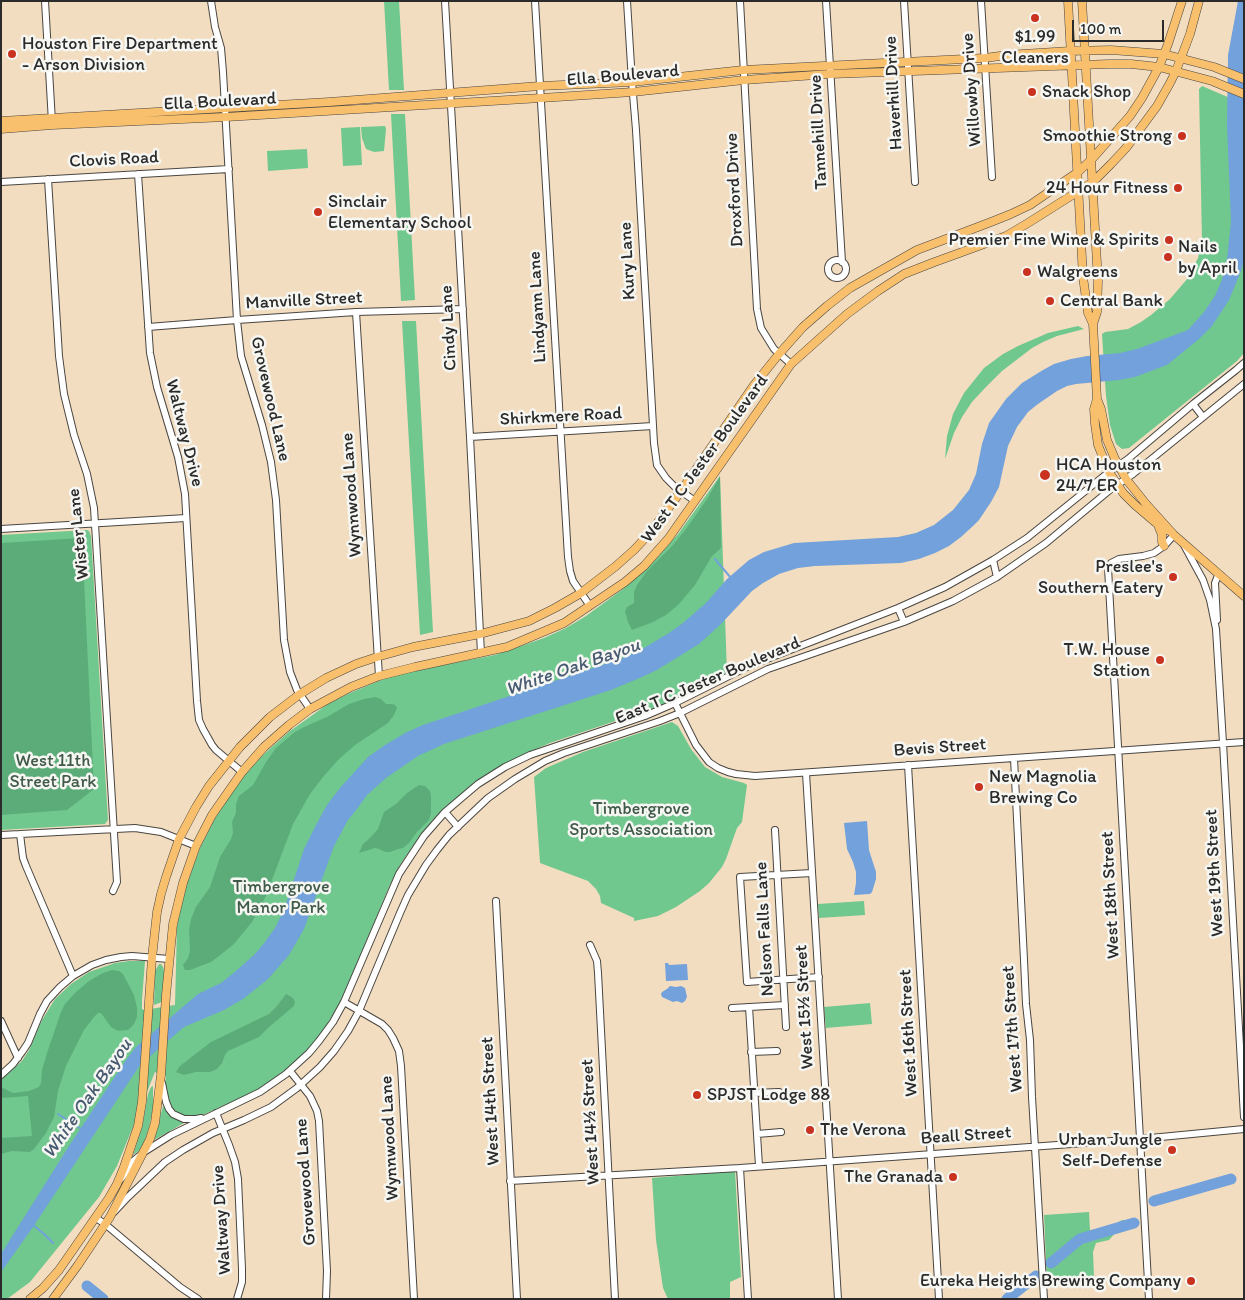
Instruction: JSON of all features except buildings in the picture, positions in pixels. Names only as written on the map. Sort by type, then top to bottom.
[{"type":"main road","points":[[1068,1],[1083,277],[1088,313],[1093,324],[1097,398],[1108,440],[1118,466],[1146,504],[1174,535],[1244,596]]},
{"type":"main road","points":[[1082,1],[1098,281],[1098,312],[1093,324]]},
{"type":"main road","name":"West T C Jester Boulevard","points":[[30,1299],[59,1270],[96,1218],[116,1184],[138,1126],[142,1102],[152,958],[160,894],[179,840],[196,807],[228,760],[253,732],[270,717],[300,694],[326,678],[377,656],[480,634],[529,621],[581,593],[616,566],[650,533],[754,385],[779,354],[827,306],[850,288],[917,250],[992,222],[1030,204],[1078,172],[1092,159],[1130,116],[1142,98],[1174,30],[1182,1]]},
{"type":"main road","name":"West T C Jester Boulevard","points":[[53,1299],[108,1221],[150,1139],[155,1123],[161,1075],[173,924],[183,883],[196,846],[212,815],[242,772],[264,747],[310,709],[351,687],[379,676],[414,667],[507,647],[564,623],[625,582],[644,566],[668,539],[791,364],[847,314],[904,274],[999,238],[1028,223],[1093,182],[1126,148],[1157,106],[1176,71],[1196,16],[1199,1]]},
{"type":"main road","name":"Ella Boulevard","points":[[1,129],[52,121],[225,107],[329,102],[540,86],[632,82],[743,70],[985,58],[1006,54],[1070,50],[1111,50],[1164,54],[1214,67],[1244,79]]},
{"type":"main road","name":"Ella Boulevard","points":[[1,120],[52,121],[226,117],[633,92],[744,80],[830,74],[1071,65],[1131,64],[1158,67],[1212,81],[1244,94]]},
{"type":"main road","points":[[329,102],[330,110]]},
{"type":"main road","points":[[1130,116],[1143,126]]},
{"type":"main road","points":[[992,222],[999,238]]},
{"type":"main road","points":[[872,276],[878,291]]},
{"type":"main road","points":[[1097,398],[1094,409],[1098,445],[1109,472],[1135,505],[1174,535]]},
{"type":"main road","points":[[1155,522],[1161,531],[1164,546]]},
{"type":"street","points":[[45,1],[52,121]]},
{"type":"street","name":"Grovewood Lane","points":[[210,1],[221,48],[237,320],[242,356],[271,462],[276,500],[284,640],[290,672],[297,690],[310,709]]},
{"type":"street","name":"Cindy Lane","points":[[445,1],[481,653]]},
{"type":"street","name":"Lindyann Lane","points":[[535,1],[568,557],[573,581],[590,606]]},
{"type":"street","name":"Kury Lane","points":[[627,1],[654,443],[657,466],[666,478],[695,501]]},
{"type":"street","name":"Droxford Drive","points":[[740,1],[757,309],[761,328],[774,349],[791,364]]},
{"type":"street","name":"Tannehill Drive","points":[[826,1],[842,262]]},
{"type":"street","name":"Haverhill Drive","points":[[904,1],[915,182]]},
{"type":"street","name":"Willowby Drive","points":[[981,1],[992,177]]},
{"type":"street","name":"Clovis Road","points":[[1,182],[228,169]]},
{"type":"street","name":"Waltway Drive","points":[[138,174],[150,353],[157,387],[178,457],[185,494],[197,701],[200,720],[212,745],[242,772]]},
{"type":"street","name":"Wister Lane","points":[[48,179],[59,356],[64,394],[74,435],[87,474],[94,508],[117,882],[113,891]]},
{"type":"street","name":"Manville Street","points":[[148,327],[356,312],[463,309]]},
{"type":"street","name":"Wynnwood Lane","points":[[356,312],[379,676]]},
{"type":"street","name":"East T C Jester Boulevard","points":[[116,1184],[129,1169],[133,1161],[144,1152],[171,1135],[260,1092],[290,1071],[319,1041],[333,1022],[344,1002],[399,874],[424,836],[445,812],[478,784],[530,755],[645,716],[787,650],[898,608],[945,587],[1027,538],[1244,362]]},
{"type":"street","name":"East T C Jester Boulevard","points":[[108,1221],[128,1197],[165,1162],[213,1133],[271,1106],[320,1067],[348,1031],[359,1010],[408,895],[426,865],[436,850],[488,798],[545,761],[680,713],[768,669],[904,622],[953,601],[997,577],[1046,543],[1244,384]]},
{"type":"street","points":[[1193,404],[1203,417]]},
{"type":"street","name":"Shirkmere Road","points":[[470,437],[653,426]]},
{"type":"street","points":[[1,529],[186,518]]},
{"type":"street","name":"West 18th Street","points":[[1149,1299],[1108,568],[1115,560],[1154,553],[1174,535]]},
{"type":"street","name":"West 19th Street","points":[[1182,542],[1203,580],[1210,600],[1216,629],[1244,1117]]},
{"type":"street","points":[[993,560],[997,577]]},
{"type":"street","name":"West 19th Street","points":[[1216,629],[1215,584],[1219,575]]},
{"type":"street","points":[[898,608],[904,622]]},
{"type":"street","points":[[787,650],[791,661]]},
{"type":"street","name":"Bevis Street","points":[[675,703],[696,746],[709,762],[718,768],[736,774],[755,776],[1244,742]]},
{"type":"street","name":"West 17th Street","points":[[1014,758],[1023,951],[1026,1004],[1031,1043],[1044,1299]]},
{"type":"street","name":"West 16th Street","points":[[908,765],[939,1299]]},
{"type":"street","name":"West 15½ Street","points":[[806,773],[838,1299]]},
{"type":"street","points":[[445,812],[458,827]]},
{"type":"street","points":[[1,835],[135,828],[161,832],[196,846]]},
{"type":"street","name":"Nelson Falls Lane","points":[[774,830],[786,1027]]},
{"type":"street","points":[[20,834],[23,858],[73,976]]},
{"type":"street","points":[[812,873],[740,877],[747,982],[819,977]]},
{"type":"street","name":"West 14th Street","points":[[496,901],[516,1299]]},
{"type":"street","name":"West 14½ Street","points":[[590,945],[597,961],[598,973],[615,1299]]},
{"type":"street","points":[[1,1075],[13,1064],[28,1044],[47,1001],[73,976],[92,965],[106,960],[132,956],[169,959]]},
{"type":"street","name":"Wynnwood Lane","points":[[344,1002],[382,1024],[394,1038],[399,1051],[414,1299]]},
{"type":"street","points":[[732,1008],[785,1006]]},
{"type":"street","points":[[749,1007],[758,1166]]},
{"type":"street","points":[[1,1020],[18,1058]]},
{"type":"street","points":[[751,1052],[776,1051]]},
{"type":"street","name":"Grovewood Lane","points":[[290,1071],[310,1096],[317,1110],[319,1121],[327,1271],[326,1299]]},
{"type":"street","points":[[161,1075],[164,1098],[173,1114],[184,1119],[196,1119],[216,1113]]},
{"type":"street","points":[[754,1094],[779,1092]]},
{"type":"street","name":"Waltway Drive","points":[[216,1113],[235,1162],[238,1180],[242,1282],[237,1299]]},
{"type":"street","name":"Beall Street","points":[[510,1181],[740,1168],[1035,1147],[1140,1139],[1244,1128]]},
{"type":"street","points":[[756,1134],[781,1132]]},
{"type":"street","points":[[740,1168],[748,1299]]},
{"type":"street","points":[[96,1218],[108,1221],[180,1287],[198,1299]]},
{"type":"green space","points":[[384,1],[399,1],[404,90],[389,90]]},
{"type":"green space","points":[[1202,86],[1244,104],[1244,353],[1237,361],[1129,448],[1122,449],[1116,444],[1110,425],[1102,334],[1128,329],[1151,315],[1170,299],[1188,278],[1198,258],[1202,242],[1199,89]]},
{"type":"green space","points":[[391,114],[405,114],[415,300],[401,301]]},
{"type":"green space","points":[[385,126],[384,151],[374,152],[366,149],[361,127]]},
{"type":"green space","points":[[360,127],[362,165],[343,166],[341,128]]},
{"type":"green space","points":[[307,149],[308,168],[268,171],[267,151]]},
{"type":"green space","points":[[402,321],[416,321],[433,632],[420,635]]},
{"type":"green space","points":[[1078,326],[1084,329],[1057,336],[1032,348],[1002,371],[985,388],[962,417],[945,459],[947,436],[953,414],[964,393],[984,368],[1018,346],[1048,333]]},
{"type":"green space","name":"Timbergrove Manor Park","points":[[720,476],[727,673],[660,706],[550,743],[522,755],[488,774],[460,795],[433,820],[400,865],[342,999],[325,1028],[310,1047],[293,1064],[263,1087],[198,1117],[185,1116],[174,1111],[169,1104],[165,1085],[166,1076],[155,1072],[117,1166],[99,1197],[30,1282],[7,1299],[1,1299],[1,1080],[22,1061],[42,1020],[55,999],[71,984],[89,972],[115,963],[145,961],[142,1009],[175,1005],[177,926],[186,886],[201,846],[214,820],[242,778],[264,754],[290,731],[328,704],[350,693],[386,678],[412,671],[495,655],[544,638],[586,616],[623,589],[657,558],[678,534]]},
{"type":"green space","points":[[720,476],[721,548],[712,556],[695,585],[679,604],[666,615],[632,630],[625,611],[627,607],[634,603],[634,592],[637,585],[647,571],[686,529]]},
{"type":"green space","name":"West 11th Street Park","points":[[87,530],[91,536],[108,820],[105,824],[1,830],[1,535]]},
{"type":"green space","name":"West 11th Street Park","points":[[82,538],[94,789],[67,810],[1,815],[1,543]]},
{"type":"green space","points":[[375,697],[381,699],[386,704],[395,705],[397,708],[394,715],[388,723],[355,745],[338,760],[310,794],[293,824],[266,896],[252,922],[234,944],[211,962],[185,970],[183,965],[190,951],[189,930],[191,919],[196,907],[210,887],[220,857],[231,839],[233,833],[232,822],[236,813],[236,804],[239,796],[253,785],[276,748],[295,732],[349,704]]},
{"type":"green space","name":"Timbergrove Sports Association","points":[[672,722],[678,726],[691,749],[705,767],[722,777],[747,785],[742,822],[737,828],[722,867],[709,883],[676,907],[658,916],[634,921],[634,918],[601,903],[596,889],[588,881],[540,863],[534,777],[546,768],[583,752]]},
{"type":"green space","points":[[419,785],[425,786],[430,791],[431,813],[429,820],[409,843],[403,848],[390,852],[375,848],[359,853],[363,844],[378,829],[384,812]]},
{"type":"green space","points":[[864,901],[865,915],[819,918],[818,904]]},
{"type":"green space","points":[[159,964],[163,967],[165,974],[162,1002],[154,1005],[155,971]]},
{"type":"green space","points":[[112,970],[123,974],[134,995],[137,1017],[134,1024],[128,1030],[118,1031],[111,1027],[101,1013],[98,1013],[84,1030],[66,1066],[58,1091],[54,1117],[46,1133],[30,1152],[12,1151],[1,1154],[1,1138],[32,1136],[28,1096],[1,1098],[1,1087],[13,1093],[29,1091],[39,1087],[47,1053],[65,1004],[89,981]]},
{"type":"green space","points":[[286,994],[293,998],[294,1006],[259,1037],[228,1051],[217,1069],[210,1072],[196,1072],[184,1075],[176,1072],[180,1066],[211,1042],[269,1014]]},
{"type":"green space","points":[[870,1003],[872,1024],[826,1028],[824,1007]]},
{"type":"green space","points":[[153,1086],[153,1108],[149,1128],[142,1148],[133,1155],[142,1128],[148,1094]]},
{"type":"green space","points":[[163,1106],[172,1116],[184,1123],[154,1140]]},
{"type":"green space","points":[[735,1171],[741,1277],[730,1282],[730,1299],[668,1299],[663,1288],[656,1240],[652,1178]]},
{"type":"green space","points":[[1089,1212],[1090,1230],[1107,1229],[1122,1220],[1135,1220],[1136,1227],[1118,1230],[1109,1240],[1096,1243],[1093,1252],[1094,1277],[1047,1282],[1044,1215]]},
{"type":"water","points":[[1238,1],[1244,1],[1244,260],[1229,300],[1212,326],[1167,365],[1135,377],[1067,386],[1028,412],[1017,427],[1008,446],[999,487],[991,502],[979,520],[949,546],[919,559],[901,563],[815,566],[798,568],[779,574],[752,591],[699,644],[657,670],[611,690],[444,744],[418,756],[386,778],[367,795],[348,820],[334,846],[304,929],[289,955],[268,979],[243,999],[224,1010],[184,1027],[140,1065],[1,1272],[1,1254],[69,1146],[136,1047],[198,994],[221,983],[236,971],[255,954],[275,928],[284,910],[304,849],[315,827],[327,805],[368,757],[407,732],[423,725],[639,651],[683,623],[706,603],[727,579],[749,560],[764,552],[794,543],[898,537],[916,533],[934,525],[953,510],[969,490],[976,474],[982,444],[989,423],[1006,399],[1022,383],[1054,364],[1087,356],[1120,353],[1137,349],[1188,330],[1215,296],[1222,280],[1227,259],[1231,222],[1227,125],[1228,55]]},
{"type":"water","points":[[867,821],[869,850],[876,872],[876,879],[870,894],[854,895],[856,872],[847,849],[844,823]]},
{"type":"water","points":[[665,963],[669,965],[687,964],[688,980],[666,981]]},
{"type":"water","points":[[670,986],[685,988],[687,997],[685,1001],[682,1003],[673,1002],[662,997],[662,992]]},
{"type":"waterway","points":[[715,559],[731,578]]},
{"type":"waterway","name":"White Oak Bayou","points":[[58,1114],[81,1129]]},
{"type":"waterway","points":[[1154,1201],[1231,1179]]},
{"type":"waterway","points":[[1051,1263],[1080,1239],[1134,1223]]},
{"type":"waterway","points":[[32,1224],[53,1243]]},
{"type":"waterway","points":[[1007,1299],[1036,1276]]},
{"type":"waterway","points":[[87,1286],[103,1299]]},
{"type":"place","name":"$1.99 Cleaners","points":[[1035,18]]},
{"type":"place","name":"Houston Fire Department - Arson Division","points":[[12,54]]},
{"type":"place","name":"Snack Shop","points":[[1032,92]]},
{"type":"place","name":"Smoothie Strong","points":[[1182,136]]},
{"type":"place","name":"24 Hour Fitness","points":[[1178,188]]},
{"type":"place","name":"Sinclair Elementary School","points":[[318,212]]},
{"type":"place","name":"Premier Fine Wine & Spirits","points":[[1169,240]]},
{"type":"place","name":"Nails by April","points":[[1168,257]]},
{"type":"place","name":"Walgreens","points":[[1027,272]]},
{"type":"place","name":"Central Bank","points":[[1050,301]]},
{"type":"place","name":"HCA Houston 24/7 ER","points":[[1045,475]]},
{"type":"place","name":"Preslee's Southern Eatery","points":[[1173,577]]},
{"type":"place","name":"T.W. House Station","points":[[1160,660]]},
{"type":"place","name":"New Magnolia Brewing Co","points":[[979,787]]},
{"type":"place","name":"SPJST Lodge 88","points":[[697,1095]]},
{"type":"place","name":"The Verona","points":[[810,1130]]},
{"type":"place","name":"Urban Jungle Self-Defense","points":[[1172,1150]]},
{"type":"place","name":"The Granada","points":[[953,1177]]},
{"type":"place","name":"Eureka Heights Brewing Company","points":[[1191,1281]]}]
